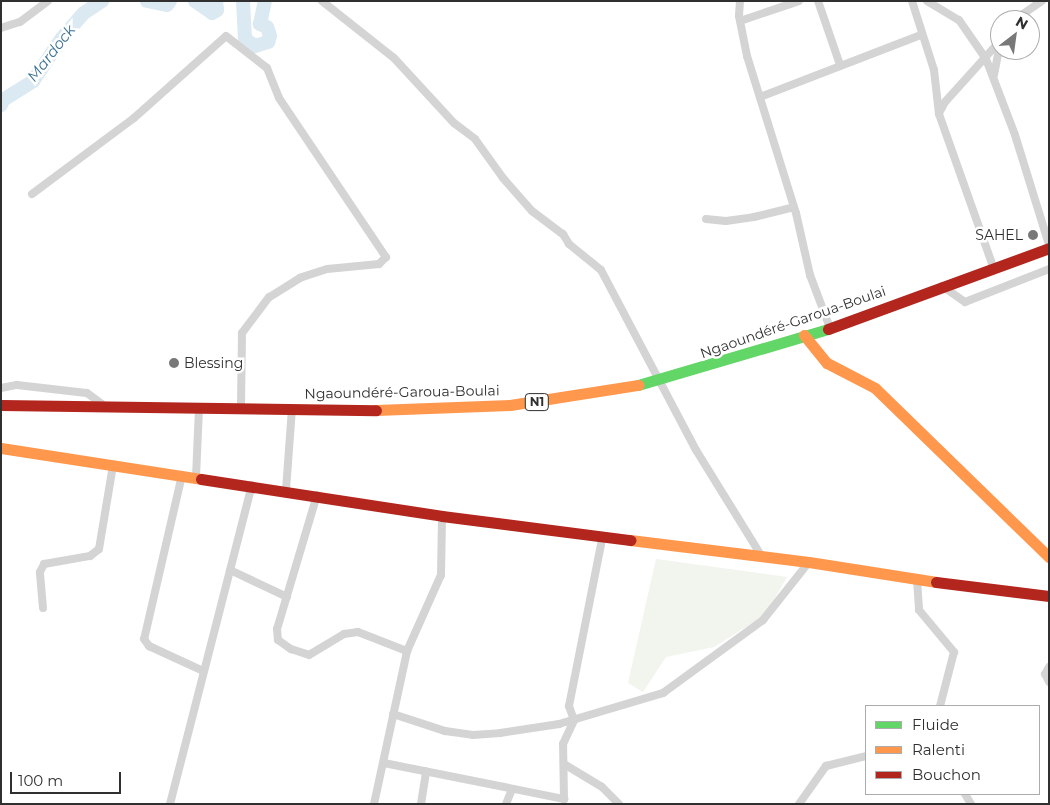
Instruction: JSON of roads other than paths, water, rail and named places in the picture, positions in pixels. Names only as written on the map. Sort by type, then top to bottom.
[{"type":"main road","name":"Ngaoundéré-Garoua-Boulai","points":[[1,405],[418,410],[510,405],[660,380],[830,328],[942,286],[994,269],[1049,247]]},
{"type":"main road","points":[[804,336],[826,363],[854,376],[880,393],[1049,557]]},
{"type":"main road","points":[[1,448],[317,494],[442,516],[602,539],[809,562],[917,580],[1049,596]]},
{"type":"street","points":[[1,28],[20,22],[48,1]]},
{"type":"street","points":[[322,1],[394,58],[454,123],[475,139],[503,178],[532,211],[601,270],[696,450],[762,557]]},
{"type":"street","points":[[740,1],[740,21],[760,98],[794,206],[810,274],[830,328]]},
{"type":"street","points":[[740,21],[800,1]]},
{"type":"street","points":[[818,1],[840,65]]},
{"type":"street","points":[[912,1],[921,35],[934,70],[939,114],[994,269]]},
{"type":"street","points":[[926,1],[958,20],[986,59],[1049,247]]},
{"type":"street","points":[[1030,10],[1042,1]]},
{"type":"street","points":[[760,98],[840,65],[921,35]]},
{"type":"street","points":[[32,194],[134,118],[226,36],[267,68],[279,98],[386,256],[379,264],[327,269],[300,278],[269,297],[242,333],[241,408]]},
{"type":"street","points":[[939,114],[945,102],[990,54]]},
{"type":"street","points":[[993,78],[997,60]]},
{"type":"street","points":[[706,219],[726,221],[754,217],[794,206]]},
{"type":"street","points":[[942,286],[965,302],[1049,269]]},
{"type":"street","points":[[1,388],[17,385],[87,393],[105,406]]},
{"type":"street","points":[[196,477],[199,408]]},
{"type":"street","points":[[286,490],[292,409]]},
{"type":"street","points":[[43,608],[40,572],[44,564],[90,556],[98,549],[113,465]]},
{"type":"street","points":[[182,475],[144,639],[149,646],[203,671]]},
{"type":"street","points":[[170,804],[252,485]]},
{"type":"street","points":[[317,494],[277,634],[278,640],[291,649],[315,654],[344,634],[358,632],[407,651]]},
{"type":"street","points":[[374,804],[407,651],[441,576],[442,516]]},
{"type":"street","points":[[384,763],[512,789],[564,802],[563,744],[574,720],[569,706],[602,539]]},
{"type":"street","points":[[393,714],[445,731],[473,735],[574,720],[673,688],[763,620],[809,562]]},
{"type":"street","points":[[230,570],[287,597]]},
{"type":"street","points":[[917,580],[919,610],[954,652],[940,705]]},
{"type":"street","points":[[1049,667],[1045,674],[1049,682]]},
{"type":"street","points":[[799,804],[826,766],[865,756]]},
{"type":"street","points":[[564,764],[602,787],[619,804]]},
{"type":"street","points":[[421,804],[426,771]]},
{"type":"street","points":[[506,804],[512,789]]},
{"type":"waterway","name":"Mardock","points":[[1,105],[3,100],[33,81],[62,38],[84,13],[102,1]]},
{"type":"waterway","name":"Mardock","points":[[147,1],[167,5],[170,1]]},
{"type":"waterway","name":"Mardock","points":[[195,1],[212,13],[217,10],[216,1]]},
{"type":"waterway","name":"Mardock","points":[[243,1],[245,39],[255,46],[268,42],[270,36],[267,27],[260,24],[265,1]]},
{"type":"place","name":"SAHEL","points":[[1033,235]]},
{"type":"place","name":"Blessing","points":[[174,363]]}]
